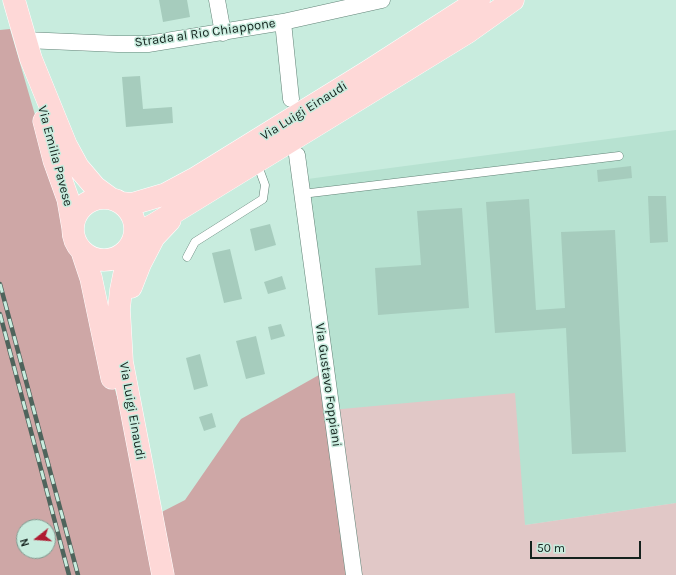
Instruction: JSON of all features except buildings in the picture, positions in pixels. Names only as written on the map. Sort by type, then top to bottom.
[{"type":"main road","name":"Via Emilia Pavese","points":[[14,0],[28,50],[54,160],[68,199],[73,229]]},
{"type":"main road","name":"Via Luigi Einaudi","points":[[162,575],[124,369],[119,309],[121,290],[132,240],[178,210],[468,32],[513,0]]},
{"type":"main road","name":"Via Luigi Einaudi","points":[[116,200],[132,204],[166,194],[194,179],[476,1]]},
{"type":"main road","name":"Via Emilia Pavese","points":[[28,50],[55,122],[78,166],[95,187],[116,200]]},
{"type":"main road","points":[[82,251],[90,256],[107,260],[124,253],[132,240],[135,226],[133,217],[128,209],[116,200],[96,198],[84,205],[76,215],[73,229],[74,237],[82,251],[91,278],[143,516],[162,575]]},
{"type":"main road","points":[[124,369],[125,321],[131,288],[140,264],[154,237],[178,210]]},
{"type":"street","points":[[216,0],[223,33]]},
{"type":"street","name":"Strada al Rio Chiappone","points":[[28,50],[118,44],[148,44],[284,22],[358,3],[382,0]]},
{"type":"street","points":[[284,22],[291,99]]},
{"type":"street","name":"Via Gustavo Foppiani","points":[[297,155],[354,575]]},
{"type":"lane","points":[[302,194],[618,156]]},
{"type":"lane","points":[[187,257],[196,242],[262,199],[265,185],[256,162]]},
{"type":"shaded area","points":[[10,29],[152,517],[185,500],[241,419],[326,371],[353,575],[0,575],[0,30]]},
{"type":"shaded area","points":[[676,130],[676,503],[525,525],[331,410],[300,180]]},
{"type":"shaded area","points":[[515,393],[525,525],[676,503],[676,575],[353,575],[331,410]]},
{"type":"railway","points":[[0,284],[78,575]]},
{"type":"railway","points":[[0,314],[69,575]]}]
